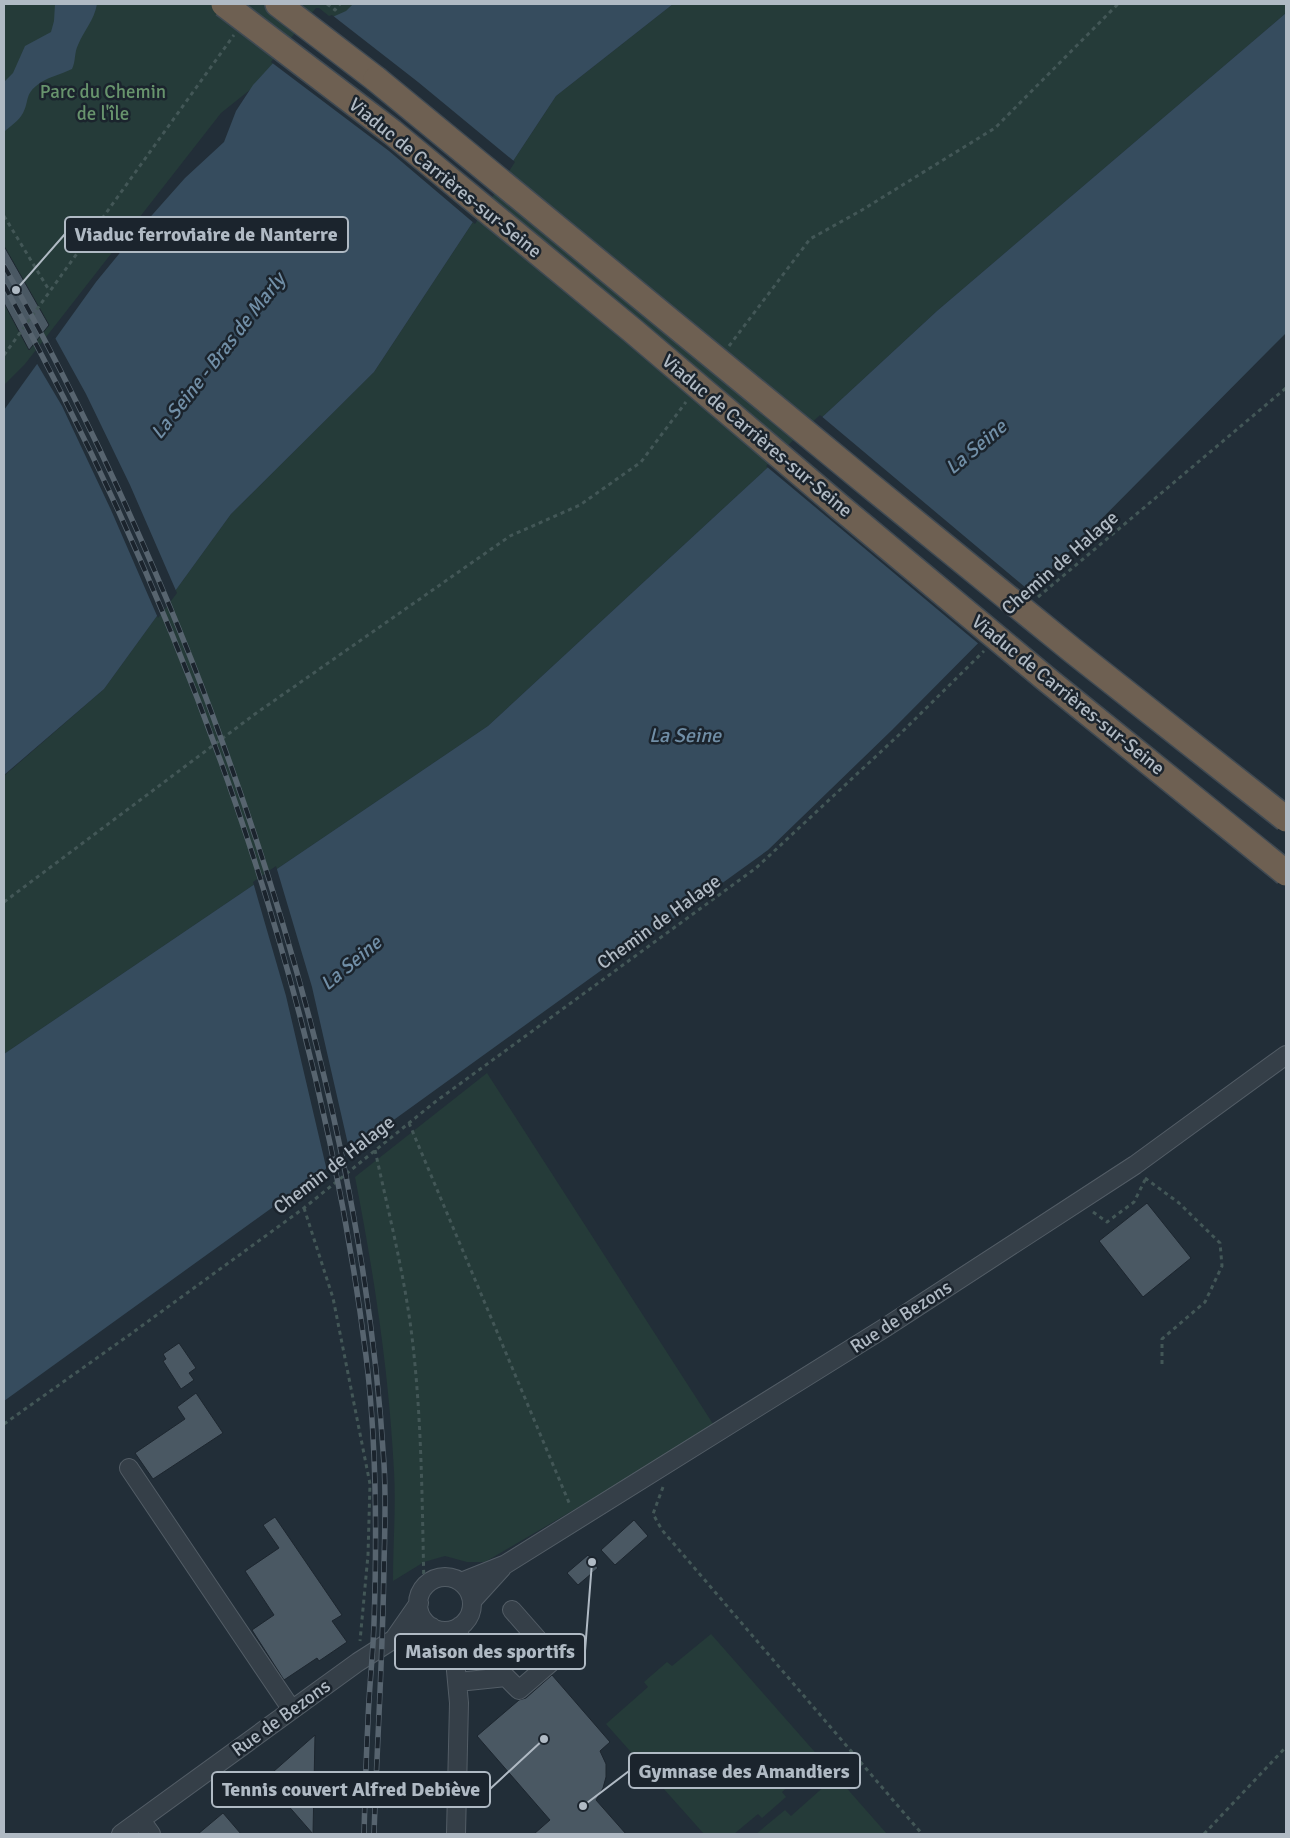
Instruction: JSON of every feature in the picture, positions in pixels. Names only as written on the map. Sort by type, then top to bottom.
[{"type":"highway","name":"Viaduc de Carrières-sur-Seine","points":[[224,4],[392,132],[632,330],[840,507],[1023,659],[1286,873]]},
{"type":"highway","name":"Viaduc de Carrières-sur-Seine","points":[[278,4],[411,106],[869,486],[1286,819]]},
{"type":"street","name":"Rue de Bezons","points":[[394,1639],[421,1595],[438,1578],[454,1578],[461,1582],[506,1564],[886,1328],[1078,1202],[1140,1172],[1286,1055]]},
{"type":"street","points":[[129,1468],[292,1710]]},
{"type":"street","name":"Rue de Bezons","points":[[121,1834],[146,1827],[292,1710],[358,1662],[394,1639],[436,1628],[447,1630],[460,1626],[470,1615],[472,1601],[506,1564]]},
{"type":"street","points":[[461,1582],[470,1594],[472,1601]]},
{"type":"street","points":[[421,1595],[422,1617],[436,1628],[455,1660]]},
{"type":"street","points":[[458,1682],[506,1677],[519,1690],[555,1659],[512,1610]]},
{"type":"street","points":[[456,1834],[459,1732],[458,1682],[455,1660],[460,1626]]},
{"type":"path","points":[[327,4],[335,10],[340,4]]},
{"type":"path","points":[[728,347],[810,239],[862,210],[995,128],[1118,4]]},
{"type":"path","points":[[4,355],[239,28]]},
{"type":"path","points":[[4,216],[49,290]]},
{"type":"path","name":"Chemin de Halage","points":[[1033,602],[1286,388]]},
{"type":"path","points":[[4,902],[256,714],[510,536],[580,505],[640,462],[687,401]]},
{"type":"path","name":"Chemin de Halage","points":[[4,1424],[132,1334],[304,1208],[435,1102],[756,868],[902,732],[985,650]]},
{"type":"path","points":[[409,1123],[576,1520]]},
{"type":"path","points":[[375,1150],[397,1249],[411,1330],[422,1464],[421,1595]]},
{"type":"path","points":[[1078,1202],[1107,1222],[1134,1202],[1140,1172],[1179,1203],[1220,1244],[1222,1266],[1206,1302],[1162,1339],[1162,1364]]},
{"type":"path","points":[[304,1208],[333,1298],[370,1484],[368,1555],[358,1662]]},
{"type":"path","points":[[675,1459],[657,1499],[653,1514],[662,1530],[922,1834]]},
{"type":"path","points":[[1204,1834],[1286,1747]]},
{"type":"green space","name":"Parc du Chemin de l'île","points":[[4,4],[355,4],[221,113],[25,364],[4,385]]},
{"type":"green space","points":[[673,4],[1286,4],[1286,13],[937,311],[488,726],[4,1054],[4,776],[104,689],[231,514],[374,372],[556,96]]},
{"type":"green space","points":[[487,1073],[715,1427],[485,1562],[467,1562],[445,1556],[424,1562],[393,1581],[395,1485],[392,1434],[374,1287],[355,1177]]},
{"type":"green space","points":[[711,1634],[821,1759],[782,1792],[786,1797],[762,1818],[758,1814],[734,1834],[704,1834],[606,1724],[648,1687],[644,1682],[667,1662],[672,1666]]},
{"type":"green space","points":[[836,1776],[887,1834],[756,1834],[785,1810],[791,1816]]},
{"type":"water","points":[[55,4],[97,4],[94,15],[80,40],[72,69],[49,78],[36,86],[30,92],[21,116],[4,132],[4,82],[13,73],[25,46],[51,32]]},
{"type":"water","name":"La Seine - Bras de Marly","points":[[353,4],[673,4],[556,96],[374,372],[231,514],[104,689],[4,775],[4,410],[96,282],[137,232],[185,178],[224,142],[236,111],[253,85],[275,61],[328,19],[346,11]]},
{"type":"water","name":"La Seine","points":[[1286,13],[1286,333],[892,730],[768,850],[4,1401],[4,1054],[488,726],[937,311]]},
{"type":"pier","points":[[316,8],[319,8],[329,16],[332,15],[418,82],[515,162],[475,224],[389,151],[271,62]]},
{"type":"pier","points":[[54,336],[86,394],[130,485],[177,593],[158,618],[111,510],[62,406],[36,362]]},
{"type":"pier","points":[[820,415],[1032,593],[980,645],[766,466]]},
{"type":"pier","points":[[276,866],[312,987],[350,1153],[327,1171],[286,996],[253,882]]},
{"type":"building","points":[[4,246],[49,325],[29,350],[4,303]]},
{"type":"building","points":[[1147,1203],[1191,1258],[1143,1297],[1099,1241]]},
{"type":"building","points":[[179,1343],[196,1368],[189,1373],[194,1380],[181,1389],[163,1361],[166,1359],[163,1354]]},
{"type":"building","points":[[196,1393],[223,1433],[153,1479],[135,1453],[185,1419],[177,1407]]},
{"type":"building","points":[[275,1517],[342,1615],[332,1621],[347,1642],[319,1661],[317,1658],[284,1680],[252,1630],[274,1615],[245,1571],[279,1548],[263,1525]]},
{"type":"building","points":[[634,1520],[648,1536],[615,1565],[601,1550]]},
{"type":"building","points":[[588,1555],[598,1568],[578,1585],[567,1573]]},
{"type":"building","points":[[552,1675],[610,1742],[600,1751],[606,1764],[606,1777],[603,1788],[596,1800],[626,1834],[534,1834],[550,1820],[477,1736]]},
{"type":"building","points":[[315,1735],[313,1834],[265,1779]]},
{"type":"building","points":[[223,1813],[241,1834],[198,1834]]},
{"type":"railway","points":[[4,266],[53,356],[99,448],[133,521],[195,669],[253,831],[281,919],[307,1008],[329,1098],[349,1189],[364,1280],[376,1372],[384,1464],[383,1597],[374,1834]]},
{"type":"railway","points":[[4,285],[70,410],[131,538],[186,670],[236,804],[279,940],[315,1077],[344,1216],[370,1389],[376,1523],[375,1590],[364,1834]]},
{"type":"place","name":"Viaduc ferroviaire de Nanterre","points":[[16,290]]},
{"type":"place","name":"Maison des sportifs","points":[[592,1562]]},
{"type":"place","name":"Tennis couvert Alfred Debiève","points":[[544,1739]]},
{"type":"place","name":"Gymnase des Amandiers","points":[[583,1806]]}]
